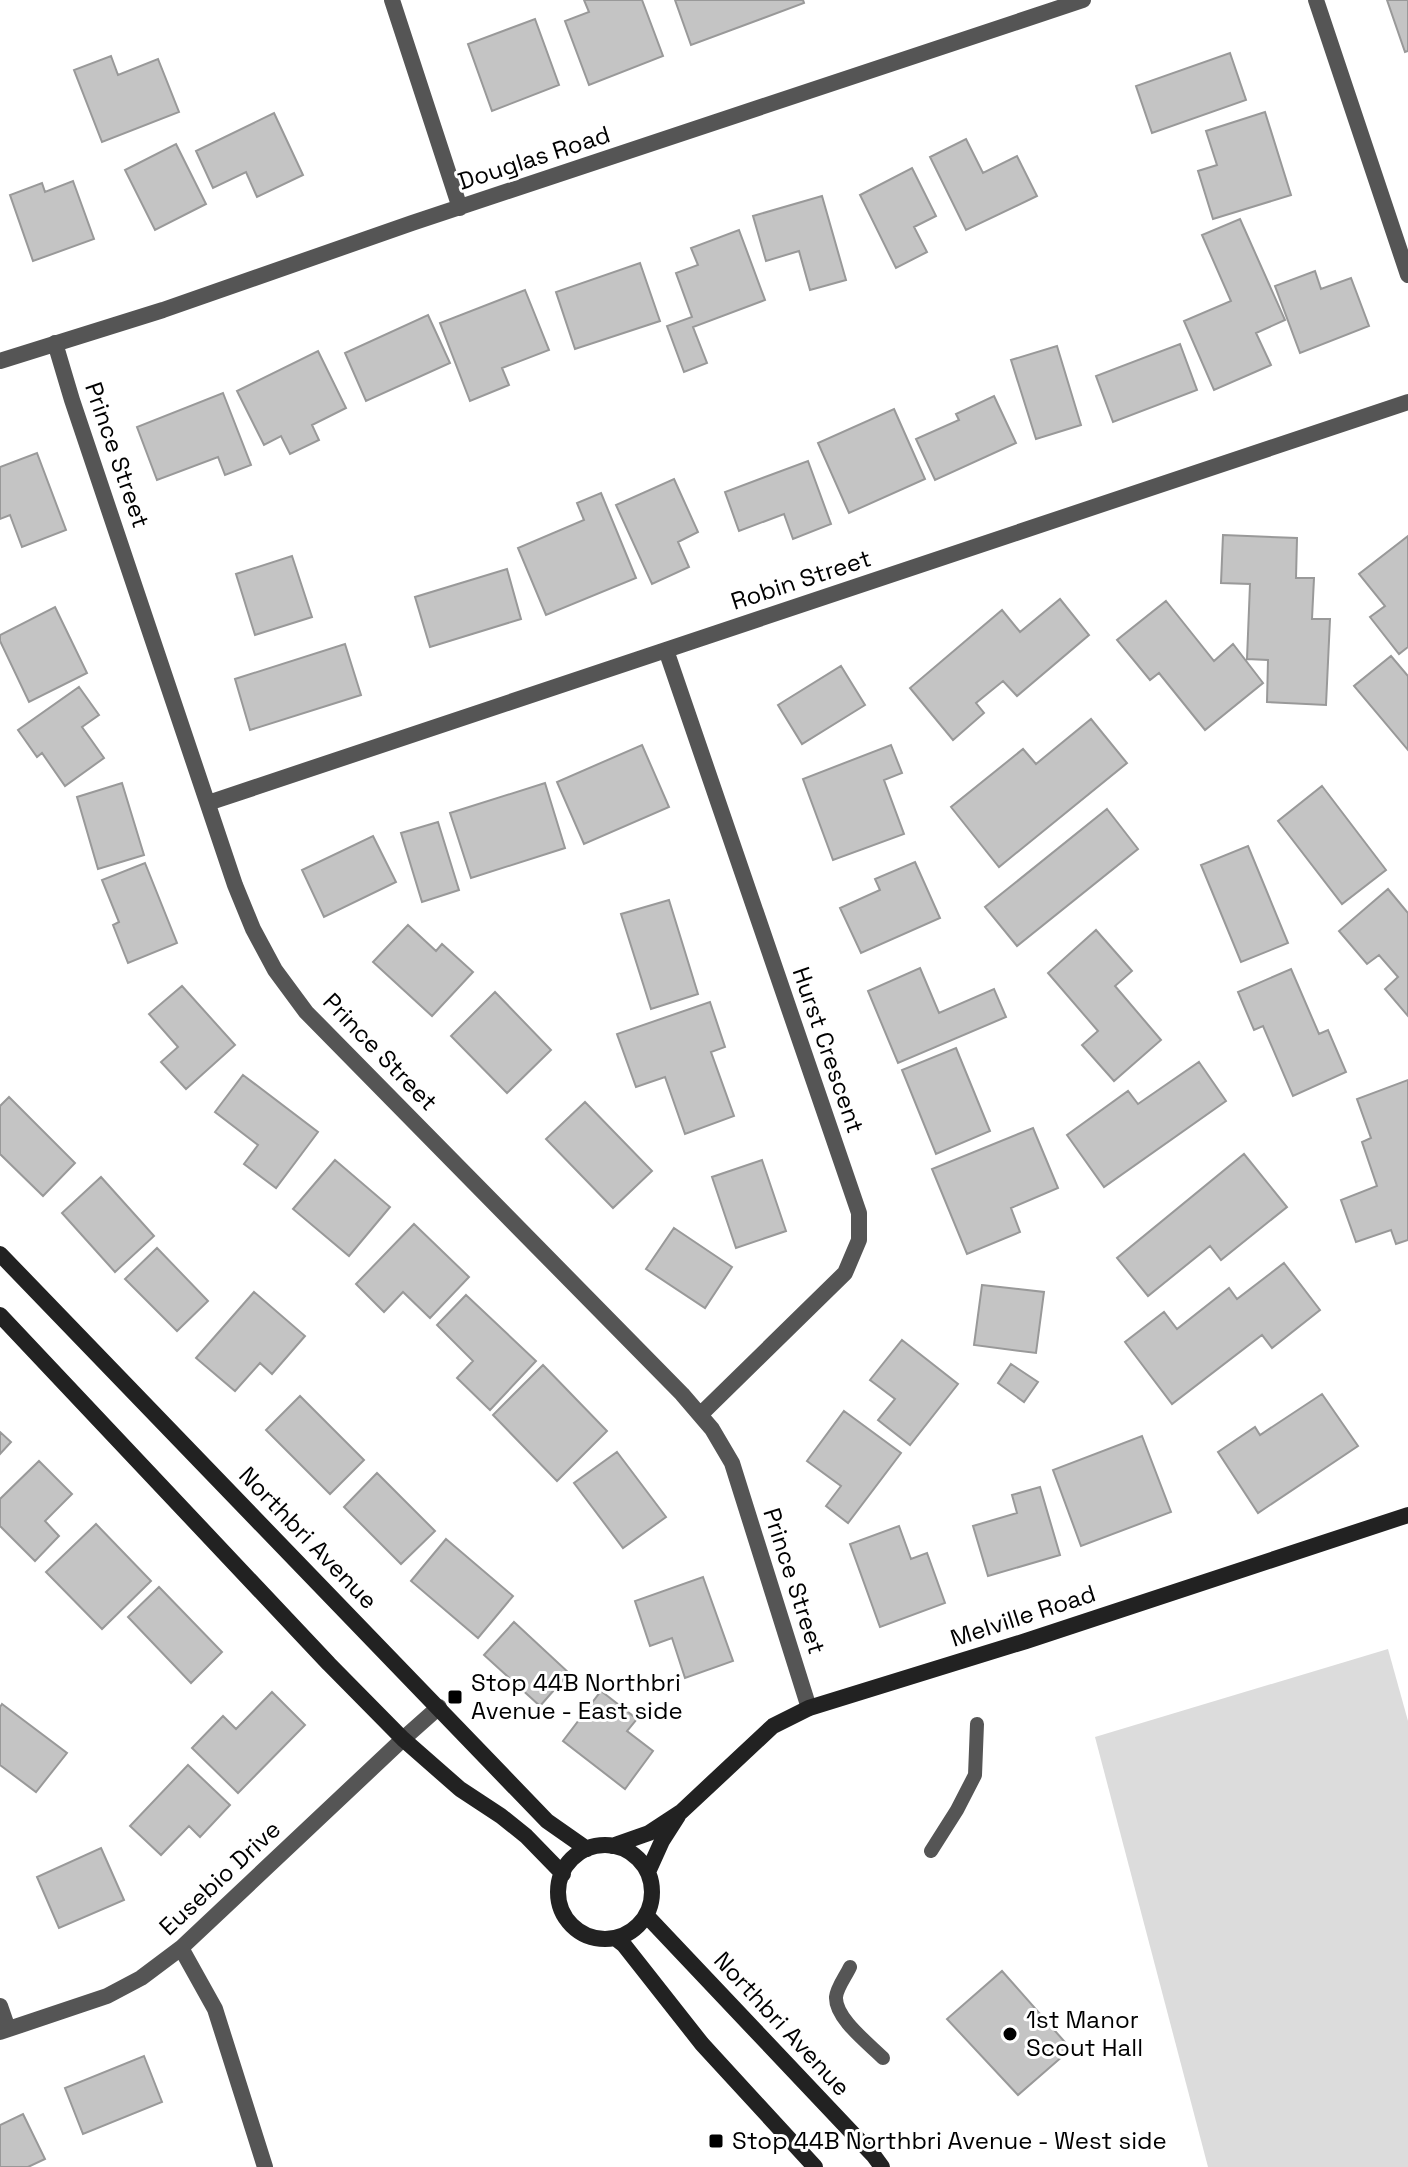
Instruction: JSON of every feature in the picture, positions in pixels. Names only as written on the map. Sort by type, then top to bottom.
[{"type":"street","points":[[392,0],[460,208]]},
{"type":"street","name":"Douglas Road","points":[[0,361],[163,310],[1083,0]]},
{"type":"street","points":[[1316,0],[1408,275]]},
{"type":"street","name":"Prince Street","points":[[55,343],[235,885],[253,929],[275,970],[306,1012],[659,1371],[712,1429],[732,1463],[809,1708]]},
{"type":"street","name":"Robin Street","points":[[208,803],[1408,402]]},
{"type":"street","name":"Hurst Crescent","points":[[666,650],[859,1213],[859,1240],[845,1273],[700,1415]]},
{"type":"street","name":"Northbri Avenue","points":[[0,1254],[547,1821],[587,1849]]},
{"type":"street","points":[[0,1315],[403,1739],[460,1789],[526,1836],[563,1874]]},
{"type":"street","name":"Melville Road","points":[[612,1846],[649,1833],[681,1812],[773,1726],[809,1708],[1026,1641],[1408,1515]]},
{"type":"street","name":"Eusebio Drive","points":[[4,2030],[107,1996],[141,1978],[181,1948],[439,1707]]},
{"type":"street","name":"Melville Road","points":[[648,1872],[662,1841],[681,1812]]},
{"type":"street","points":[[600,1846],[623,1849],[648,1872],[651,1901],[646,1915],[628,1934],[601,1939],[586,1935],[574,1928],[564,1916],[559,1902],[563,1874],[568,1863],[587,1849],[600,1846]]},
{"type":"street","name":"Northbri Avenue","points":[[646,1915],[873,2163]]},
{"type":"street","points":[[615,1938],[624,1945],[702,2044],[815,2167]]},
{"type":"street","points":[[181,1948],[215,2009],[265,2167]]},
{"type":"street","points":[[0,2006],[4,2030]]},
{"type":"lane","points":[[931,1851],[975,1775],[977,1724]]},
{"type":"lane","points":[[850,1967],[836,1994],[837,2009],[883,2058]]},
{"type":"shaded area","points":[[1388,1649],[1408,1721],[1408,2167],[1208,2167],[1095,1737]]},
{"type":"building","points":[[584,0],[642,0],[663,56],[589,85],[565,21],[589,12]]},
{"type":"building","points":[[675,0],[803,0],[804,3],[691,45]]},
{"type":"building","points":[[1387,0],[1408,0],[1408,51],[1405,52]]},
{"type":"building","points":[[535,19],[559,85],[492,111],[468,44]]},
{"type":"building","points":[[1230,53],[1246,100],[1152,133],[1136,86]]},
{"type":"building","points":[[111,56],[118,75],[158,59],[179,112],[102,142],[74,70]]},
{"type":"building","points":[[1265,112],[1291,195],[1213,219],[1198,171],[1217,165],[1206,131]]},
{"type":"building","points":[[274,113],[303,175],[257,197],[246,172],[213,188],[196,151]]},
{"type":"building","points":[[966,139],[983,173],[1017,156],[1037,196],[966,230],[930,157]]},
{"type":"building","points":[[176,144],[206,204],[155,230],[125,170]]},
{"type":"building","points":[[912,168],[936,216],[914,227],[927,252],[896,268],[860,195]]},
{"type":"building","points":[[73,181],[94,239],[33,261],[10,195],[42,183],[45,192]]},
{"type":"building","points":[[822,196],[846,280],[810,290],[799,251],[766,261],[753,216]]},
{"type":"building","points":[[1240,219],[1285,320],[1256,333],[1271,365],[1214,390],[1184,321],[1231,301],[1202,235]]},
{"type":"building","points":[[739,230],[765,300],[693,327],[707,363],[684,372],[667,326],[692,317],[676,273],[698,265],[691,248]]},
{"type":"building","points":[[640,263],[660,321],[575,349],[556,292]]},
{"type":"building","points":[[1315,271],[1321,289],[1351,278],[1369,326],[1300,353],[1275,286]]},
{"type":"building","points":[[525,290],[549,350],[502,368],[509,385],[470,401],[440,323]]},
{"type":"building","points":[[428,315],[450,363],[366,401],[345,353]]},
{"type":"building","points":[[1180,344],[1197,390],[1113,422],[1096,376]]},
{"type":"building","points":[[1057,346],[1081,425],[1036,439],[1011,360]]},
{"type":"building","points":[[318,351],[346,408],[312,425],[319,440],[290,454],[281,436],[264,445],[237,391]]},
{"type":"building","points":[[223,393],[251,465],[225,475],[218,457],[157,480],[137,427]]},
{"type":"building","points":[[994,396],[1016,443],[935,480],[916,439],[959,420],[956,414]]},
{"type":"building","points":[[894,409],[925,479],[849,513],[818,443]]},
{"type":"building","points":[[37,453],[66,530],[22,547],[10,515],[0,519],[0,467]]},
{"type":"building","points":[[808,461],[831,524],[793,539],[784,514],[739,531],[725,492]]},
{"type":"building","points":[[674,479],[698,532],[678,542],[689,567],[652,584],[616,505]]},
{"type":"building","points":[[601,493],[636,578],[546,615],[518,548],[584,520],[577,503]]},
{"type":"building","points":[[1223,535],[1297,538],[1296,578],[1314,578],[1312,619],[1330,619],[1326,705],[1267,702],[1268,660],[1247,659],[1250,584],[1221,583]]},
{"type":"building","points":[[1408,536],[1408,647],[1399,654],[1370,617],[1385,606],[1359,574]]},
{"type":"building","points":[[292,556],[312,617],[255,635],[236,574]]},
{"type":"building","points":[[507,569],[521,619],[430,647],[415,597]]},
{"type":"building","points":[[1060,599],[1089,635],[1017,696],[1003,681],[976,703],[984,713],[953,740],[910,688],[1002,610],[1020,632]]},
{"type":"building","points":[[1166,601],[1214,661],[1233,644],[1263,683],[1205,730],[1159,673],[1150,680],[1117,640]]},
{"type":"building","points":[[55,607],[87,673],[29,702],[0,635]]},
{"type":"building","points":[[345,644],[361,695],[250,730],[235,679]]},
{"type":"building","points":[[1391,656],[1408,676],[1408,750],[1354,686]]},
{"type":"building","points":[[841,666],[865,705],[802,744],[778,705]]},
{"type":"building","points":[[79,687],[99,715],[82,727],[104,758],[65,786],[42,753],[37,757],[18,730]]},
{"type":"building","points":[[1091,719],[1127,763],[999,867],[951,807],[1023,749],[1036,764]]},
{"type":"building","points":[[642,745],[669,807],[584,844],[557,782]]},
{"type":"building","points":[[891,745],[902,773],[884,780],[904,834],[833,860],[803,779]]},
{"type":"building","points":[[122,783],[144,855],[98,869],[77,797]]},
{"type":"building","points":[[545,783],[565,848],[471,878],[450,813]]},
{"type":"building","points":[[1322,786],[1386,870],[1342,904],[1278,821]]},
{"type":"building","points":[[1107,809],[1138,849],[1017,946],[985,907]]},
{"type":"building","points":[[438,822],[459,890],[422,902],[401,833]]},
{"type":"building","points":[[373,836],[396,882],[324,917],[302,870]]},
{"type":"building","points":[[1248,846],[1288,943],[1241,962],[1201,865]]},
{"type":"building","points":[[915,862],[940,918],[861,953],[840,908],[880,890],[875,879]]},
{"type":"building","points":[[145,863],[177,943],[128,963],[113,925],[119,922],[102,880]]},
{"type":"building","points":[[1388,889],[1408,913],[1408,1016],[1385,989],[1398,977],[1379,955],[1367,964],[1339,931]]},
{"type":"building","points":[[669,900],[698,994],[651,1009],[621,914]]},
{"type":"building","points":[[408,925],[436,951],[442,944],[473,972],[432,1016],[373,962]]},
{"type":"building","points":[[1096,930],[1132,971],[1115,986],[1161,1040],[1114,1081],[1082,1045],[1098,1031],[1048,973]]},
{"type":"building","points":[[920,968],[939,1013],[994,989],[1006,1017],[898,1063],[868,991]]},
{"type":"building","points":[[1291,969],[1319,1034],[1328,1030],[1346,1072],[1293,1096],[1263,1026],[1254,1030],[1238,992]]},
{"type":"building","points":[[182,986],[235,1045],[186,1089],[161,1062],[178,1047],[149,1014]]},
{"type":"building","points":[[495,992],[551,1050],[507,1093],[451,1036]]},
{"type":"building","points":[[710,1002],[725,1047],[711,1052],[734,1116],[685,1134],[665,1077],[636,1087],[617,1034]]},
{"type":"building","points":[[956,1048],[990,1131],[936,1154],[902,1070]]},
{"type":"building","points":[[1199,1062],[1226,1101],[1104,1187],[1067,1135],[1128,1091],[1138,1104]]},
{"type":"building","points":[[243,1075],[318,1132],[276,1188],[244,1164],[258,1145],[215,1112]]},
{"type":"building","points":[[1408,1080],[1408,1240],[1396,1244],[1391,1230],[1356,1242],[1341,1200],[1377,1186],[1362,1142],[1371,1138],[1357,1099]]},
{"type":"building","points":[[9,1097],[75,1163],[43,1196],[0,1154],[0,1106]]},
{"type":"building","points":[[585,1102],[652,1171],[613,1208],[546,1139]]},
{"type":"building","points":[[1033,1128],[1058,1188],[1011,1208],[1020,1232],[967,1254],[932,1169]]},
{"type":"building","points":[[1244,1154],[1287,1207],[1221,1260],[1210,1246],[1148,1296],[1117,1258]]},
{"type":"building","points":[[335,1160],[390,1207],[349,1256],[293,1209]]},
{"type":"building","points":[[762,1160],[786,1231],[736,1248],[712,1177]]},
{"type":"building","points":[[101,1177],[154,1236],[115,1272],[62,1213]]},
{"type":"building","points":[[414,1224],[469,1277],[430,1318],[403,1292],[384,1312],[356,1284]]},
{"type":"building","points":[[674,1228],[732,1267],[705,1308],[646,1269]]},
{"type":"building","points":[[157,1248],[208,1301],[177,1331],[125,1279]]},
{"type":"building","points":[[1284,1263],[1320,1310],[1272,1348],[1262,1335],[1172,1404],[1125,1342],[1164,1312],[1177,1329],[1229,1288],[1237,1299]]},
{"type":"building","points":[[982,1285],[1044,1292],[1036,1353],[974,1345]]},
{"type":"building","points":[[254,1292],[305,1336],[272,1374],[260,1363],[235,1391],[196,1358]]},
{"type":"building","points":[[466,1295],[536,1361],[490,1410],[457,1378],[473,1361],[437,1325]]},
{"type":"building","points":[[902,1340],[958,1384],[910,1445],[878,1420],[895,1399],[870,1380]]},
{"type":"building","points":[[1011,1364],[1038,1382],[1024,1402],[998,1383]]},
{"type":"building","points":[[543,1365],[607,1431],[557,1481],[493,1415]]},
{"type":"building","points":[[1322,1394],[1358,1446],[1258,1513],[1218,1452],[1255,1427],[1260,1435]]},
{"type":"building","points":[[300,1396],[364,1460],[330,1494],[266,1430]]},
{"type":"building","points":[[844,1411],[901,1453],[848,1523],[826,1506],[841,1486],[807,1461]]},
{"type":"building","points":[[0,1432],[11,1442],[0,1454]]},
{"type":"building","points":[[1142,1436],[1171,1512],[1081,1546],[1053,1470]]},
{"type":"building","points":[[617,1452],[666,1517],[623,1548],[574,1483]]},
{"type":"building","points":[[39,1461],[72,1494],[45,1521],[59,1536],[35,1561],[0,1526],[0,1499]]},
{"type":"building","points":[[377,1473],[435,1531],[401,1564],[344,1507]]},
{"type":"building","points":[[1040,1487],[1060,1555],[988,1576],[973,1526],[1017,1513],[1012,1495]]},
{"type":"building","points":[[96,1524],[151,1581],[102,1629],[46,1572]]},
{"type":"building","points":[[899,1526],[911,1559],[927,1553],[945,1603],[880,1627],[850,1544]]},
{"type":"building","points":[[446,1539],[513,1596],[478,1638],[411,1581]]},
{"type":"building","points":[[703,1577],[733,1661],[685,1678],[672,1638],[650,1646],[635,1601]]},
{"type":"building","points":[[159,1587],[222,1652],[191,1683],[128,1617]]},
{"type":"building","points":[[514,1622],[569,1673],[540,1706],[484,1655]]},
{"type":"building","points":[[601,1691],[637,1719],[627,1731],[653,1751],[625,1789],[563,1741]]},
{"type":"building","points":[[272,1692],[305,1725],[238,1793],[192,1748],[223,1716],[236,1729]]},
{"type":"building","points":[[2,1704],[67,1753],[36,1792],[0,1765]]},
{"type":"building","points":[[188,1765],[230,1805],[200,1837],[189,1826],[161,1855],[130,1826]]},
{"type":"building","points":[[101,1848],[124,1900],[59,1928],[37,1877]]},
{"type":"building","name":"1st Manor Scout Hall","points":[[1002,1971],[1071,2049],[1018,2095],[947,2019]]},
{"type":"building","points":[[144,2056],[162,2102],[83,2134],[65,2088]]},
{"type":"building","points":[[23,2114],[45,2159],[28,2167],[0,2167],[0,2125]]},
{"type":"place","name":"Stop 44B Northbri Avenue - East side","points":[[455,1697]]},
{"type":"place","name":"1st Manor Scout Hall","points":[[1010,2034]]},
{"type":"place","name":"Stop 44B Northbri Avenue - West side","points":[[716,2141]]}]
